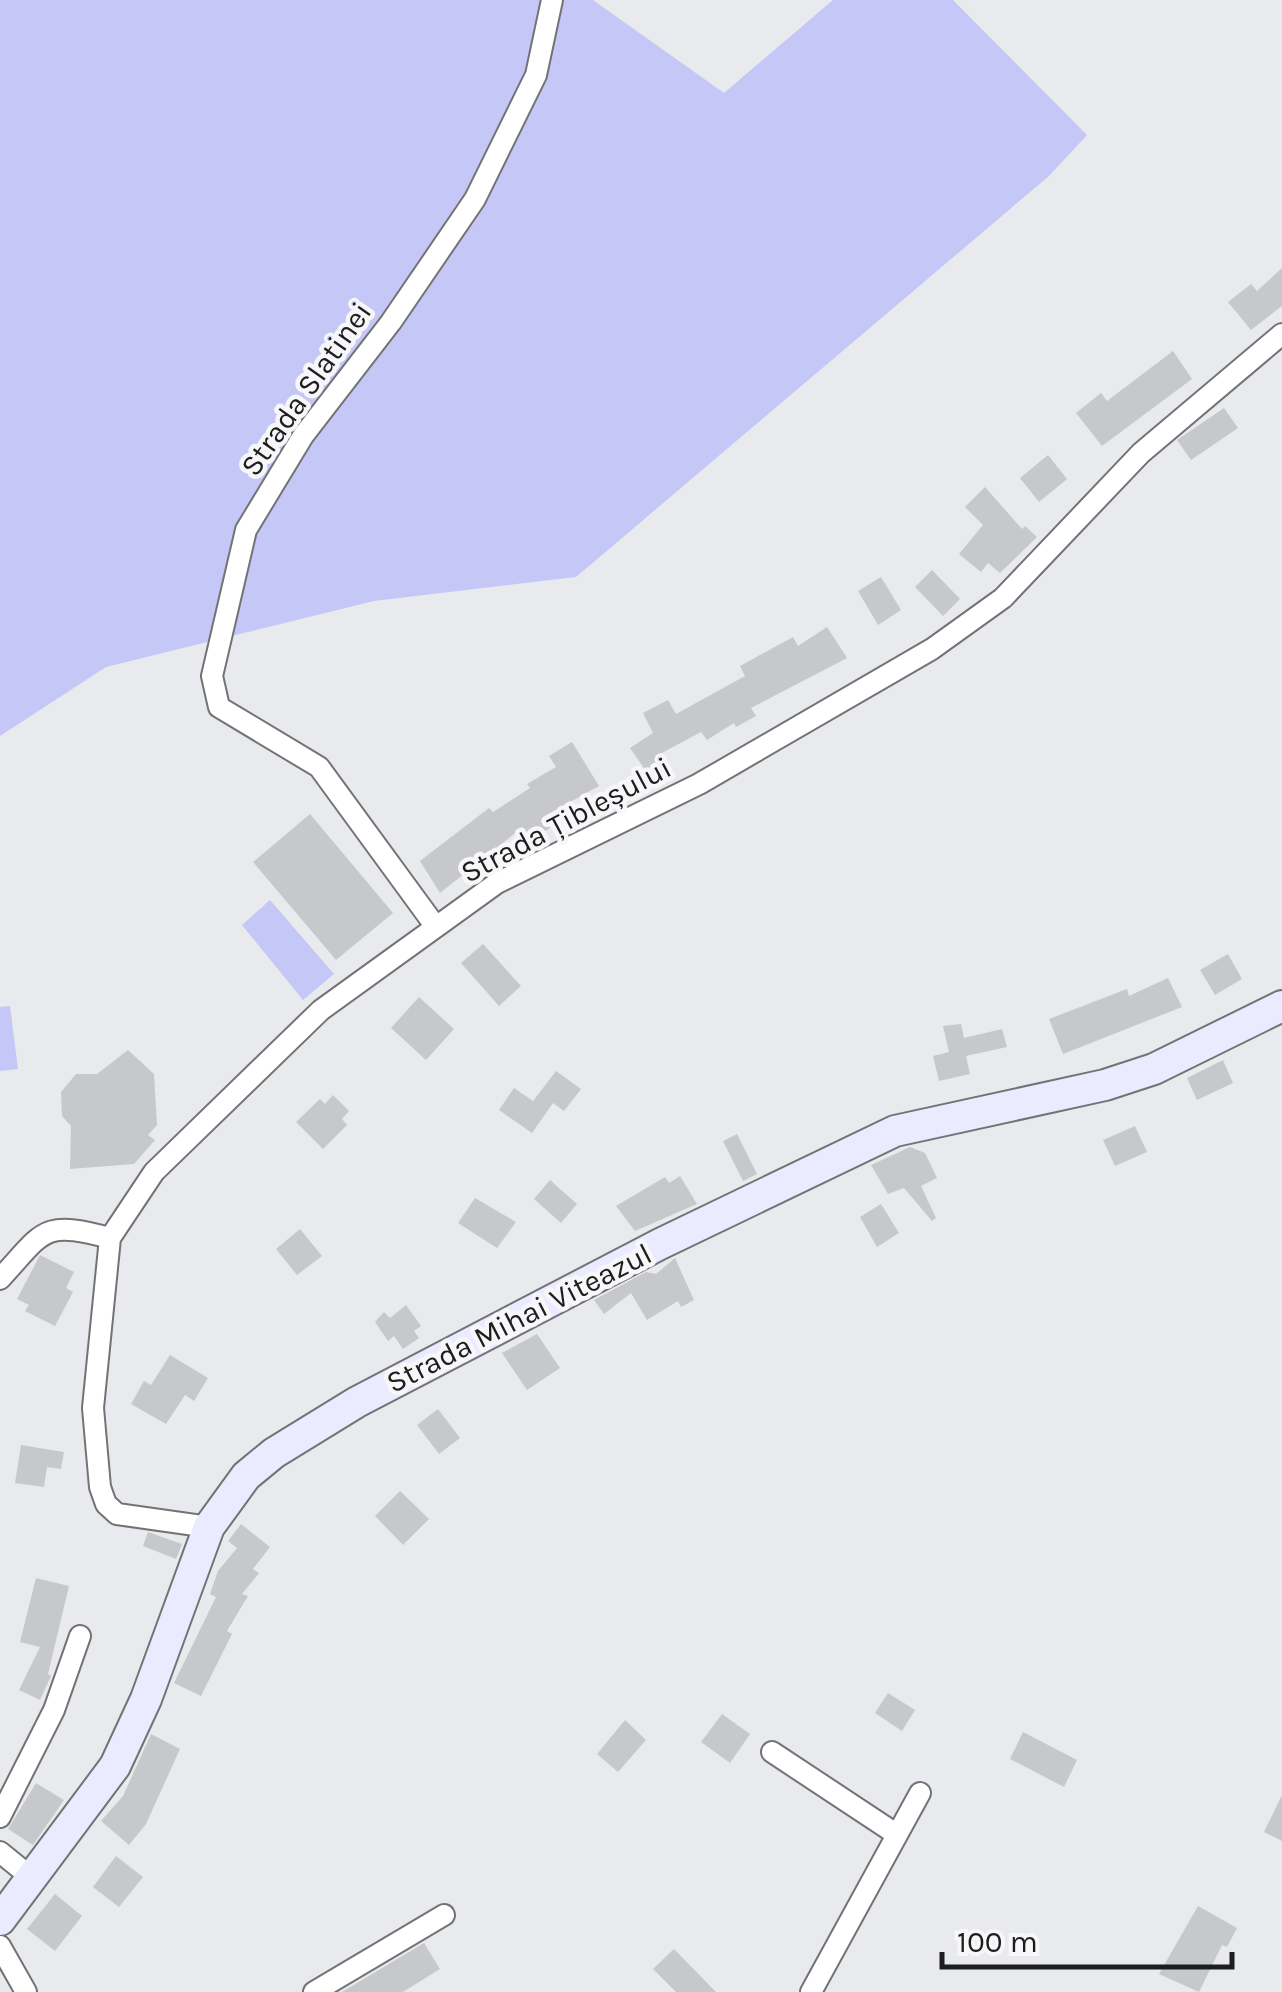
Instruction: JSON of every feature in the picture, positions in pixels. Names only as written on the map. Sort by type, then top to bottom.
[{"type":"main road","name":"Strada Mihai Viteazul","points":[[0,1920],[115,1766],[146,1699],[209,1527],[246,1476],[301,1434],[660,1244],[895,1132],[1105,1085],[1154,1070],[1282,1006]]},
{"type":"street","name":"Strada Slatinei","points":[[436,927],[319,766],[219,707],[212,676],[246,530],[303,436],[391,322],[476,199],[536,75],[552,0]]},
{"type":"street","name":"Strada Țibleșului","points":[[209,1527],[117,1514],[106,1504],[93,1408],[110,1238],[154,1172],[321,1010],[497,884],[699,784],[946,639],[1004,598],[1141,453],[1282,334]]},
{"type":"street","points":[[0,1279],[50,1230],[64,1226],[110,1238]]},
{"type":"street","points":[[0,1817],[54,1710],[80,1636]]},
{"type":"street","points":[[772,1752],[896,1834]]},
{"type":"street","points":[[811,1992],[920,1792]]},
{"type":"street","points":[[0,1852],[32,1878]]},
{"type":"street","points":[[314,1992],[444,1916]]},
{"type":"street","points":[[0,1946],[26,1992]]},
{"type":"shaded area","points":[[0,0],[593,0],[724,93],[833,0],[953,0],[1087,135],[1049,176],[576,577],[374,601],[106,667],[0,736]]},
{"type":"shaded area","points":[[270,900],[334,974],[303,1000],[242,925]]},
{"type":"shaded area","points":[[10,1006],[18,1069],[0,1071],[0,1007]]},
{"type":"building","points":[[1282,268],[1282,306],[1251,330],[1228,302],[1251,284],[1257,291]]},
{"type":"building","points":[[1173,351],[1192,379],[1102,446],[1076,413],[1101,393],[1107,401]]},
{"type":"building","points":[[1224,408],[1238,428],[1191,460],[1177,440]]},
{"type":"building","points":[[1048,455],[1067,479],[1039,502],[1020,478]]},
{"type":"building","points":[[985,487],[1022,529],[1025,526],[1037,537],[1000,573],[988,563],[981,572],[959,554],[983,525],[965,507]]},
{"type":"building","points":[[932,570],[960,599],[943,616],[915,587]]},
{"type":"building","points":[[881,577],[901,610],[878,625],[858,591]]},
{"type":"building","points":[[827,627],[847,658],[751,708],[756,716],[736,727],[734,723],[707,740],[701,732],[658,755],[667,767],[651,778],[630,748],[653,733],[643,713],[668,700],[676,714],[745,676],[740,666],[793,637],[798,646]]},
{"type":"building","points":[[572,742],[599,786],[543,817],[550,828],[527,843],[519,830],[440,893],[420,861],[489,808],[493,812],[530,788],[527,784],[556,767],[549,756]]},
{"type":"building","points":[[310,814],[393,913],[336,960],[253,862]]},
{"type":"building","points":[[483,944],[521,986],[499,1006],[461,963]]},
{"type":"building","points":[[1228,954],[1242,979],[1215,995],[1200,970]]},
{"type":"building","points":[[1168,978],[1182,1007],[1063,1054],[1049,1019],[1127,989],[1129,996]]},
{"type":"building","points":[[419,997],[454,1029],[426,1060],[391,1028]]},
{"type":"building","points":[[961,1024],[964,1038],[1002,1029],[1007,1047],[966,1056],[970,1074],[939,1081],[933,1056],[949,1052],[943,1026]]},
{"type":"building","points":[[128,1050],[154,1074],[157,1125],[148,1135],[155,1140],[134,1164],[70,1169],[71,1126],[62,1116],[61,1092],[76,1074],[97,1074]]},
{"type":"building","points":[[1223,1060],[1233,1083],[1197,1100],[1187,1078]]},
{"type":"building","points":[[556,1071],[581,1089],[564,1111],[553,1103],[532,1133],[499,1110],[514,1088],[533,1101]]},
{"type":"building","points":[[333,1095],[349,1111],[342,1119],[347,1125],[323,1149],[296,1122],[320,1099],[325,1104]]},
{"type":"building","points":[[1135,1126],[1147,1152],[1115,1166],[1103,1140]]},
{"type":"building","points":[[737,1134],[757,1174],[743,1181],[723,1141]]},
{"type":"building","points":[[910,1147],[925,1153],[937,1178],[921,1186],[936,1218],[932,1221],[904,1188],[888,1194],[871,1165]]},
{"type":"building","points":[[680,1176],[697,1204],[635,1231],[616,1206],[665,1177],[669,1183]]},
{"type":"building","points":[[550,1180],[577,1204],[561,1223],[534,1199]]},
{"type":"building","points":[[475,1198],[516,1222],[497,1248],[458,1223]]},
{"type":"building","points":[[881,1204],[899,1233],[877,1247],[860,1217]]},
{"type":"building","points":[[300,1229],[322,1256],[297,1275],[276,1249]]},
{"type":"building","points":[[40,1255],[74,1272],[66,1288],[73,1292],[55,1326],[25,1311],[29,1305],[17,1299]]},
{"type":"building","points":[[675,1258],[694,1300],[681,1307],[678,1301],[647,1320],[631,1293],[604,1314],[594,1300],[646,1272],[656,1274]]},
{"type":"building","points":[[406,1305],[421,1326],[414,1331],[419,1338],[403,1349],[394,1336],[388,1341],[375,1322],[384,1312],[390,1318]]},
{"type":"building","points":[[537,1334],[560,1368],[527,1390],[502,1353]]},
{"type":"building","points":[[170,1355],[208,1378],[194,1401],[185,1395],[166,1424],[131,1404],[144,1381],[151,1385]]},
{"type":"building","points":[[438,1409],[460,1438],[439,1454],[417,1425]]},
{"type":"building","points":[[21,1445],[64,1452],[61,1469],[47,1467],[44,1487],[15,1483]]},
{"type":"building","points":[[400,1491],[429,1519],[403,1545],[375,1516]]},
{"type":"building","points":[[241,1524],[270,1547],[253,1569],[259,1573],[242,1594],[248,1596],[227,1631],[232,1634],[201,1696],[174,1683],[216,1597],[210,1594],[218,1571],[237,1548],[228,1541]]},
{"type":"building","points":[[148,1532],[182,1544],[176,1559],[143,1546]]},
{"type":"building","points":[[36,1578],[69,1586],[48,1674],[51,1676],[40,1700],[19,1690],[40,1647],[20,1642]]},
{"type":"building","points":[[888,1693],[915,1710],[902,1731],[875,1713]]},
{"type":"building","points":[[722,1714],[750,1734],[730,1763],[701,1742]]},
{"type":"building","points":[[625,1720],[646,1740],[618,1772],[597,1754]]},
{"type":"building","points":[[1023,1732],[1077,1760],[1064,1787],[1010,1759]]},
{"type":"building","points":[[151,1734],[180,1749],[146,1824],[129,1845],[101,1821],[123,1796]]},
{"type":"building","points":[[36,1783],[64,1800],[33,1845],[8,1829]]},
{"type":"building","points":[[1282,1795],[1282,1841],[1264,1832]]},
{"type":"building","points":[[116,1856],[143,1877],[119,1907],[93,1887]]},
{"type":"building","points":[[55,1894],[82,1916],[55,1951],[27,1929]]},
{"type":"building","points":[[1198,1906],[1237,1928],[1227,1947],[1222,1945],[1199,1992],[1159,1974]]},
{"type":"building","points":[[424,1943],[440,1969],[403,1992],[342,1992]]},
{"type":"building","points":[[674,1949],[716,1992],[676,1992],[653,1969]]}]
